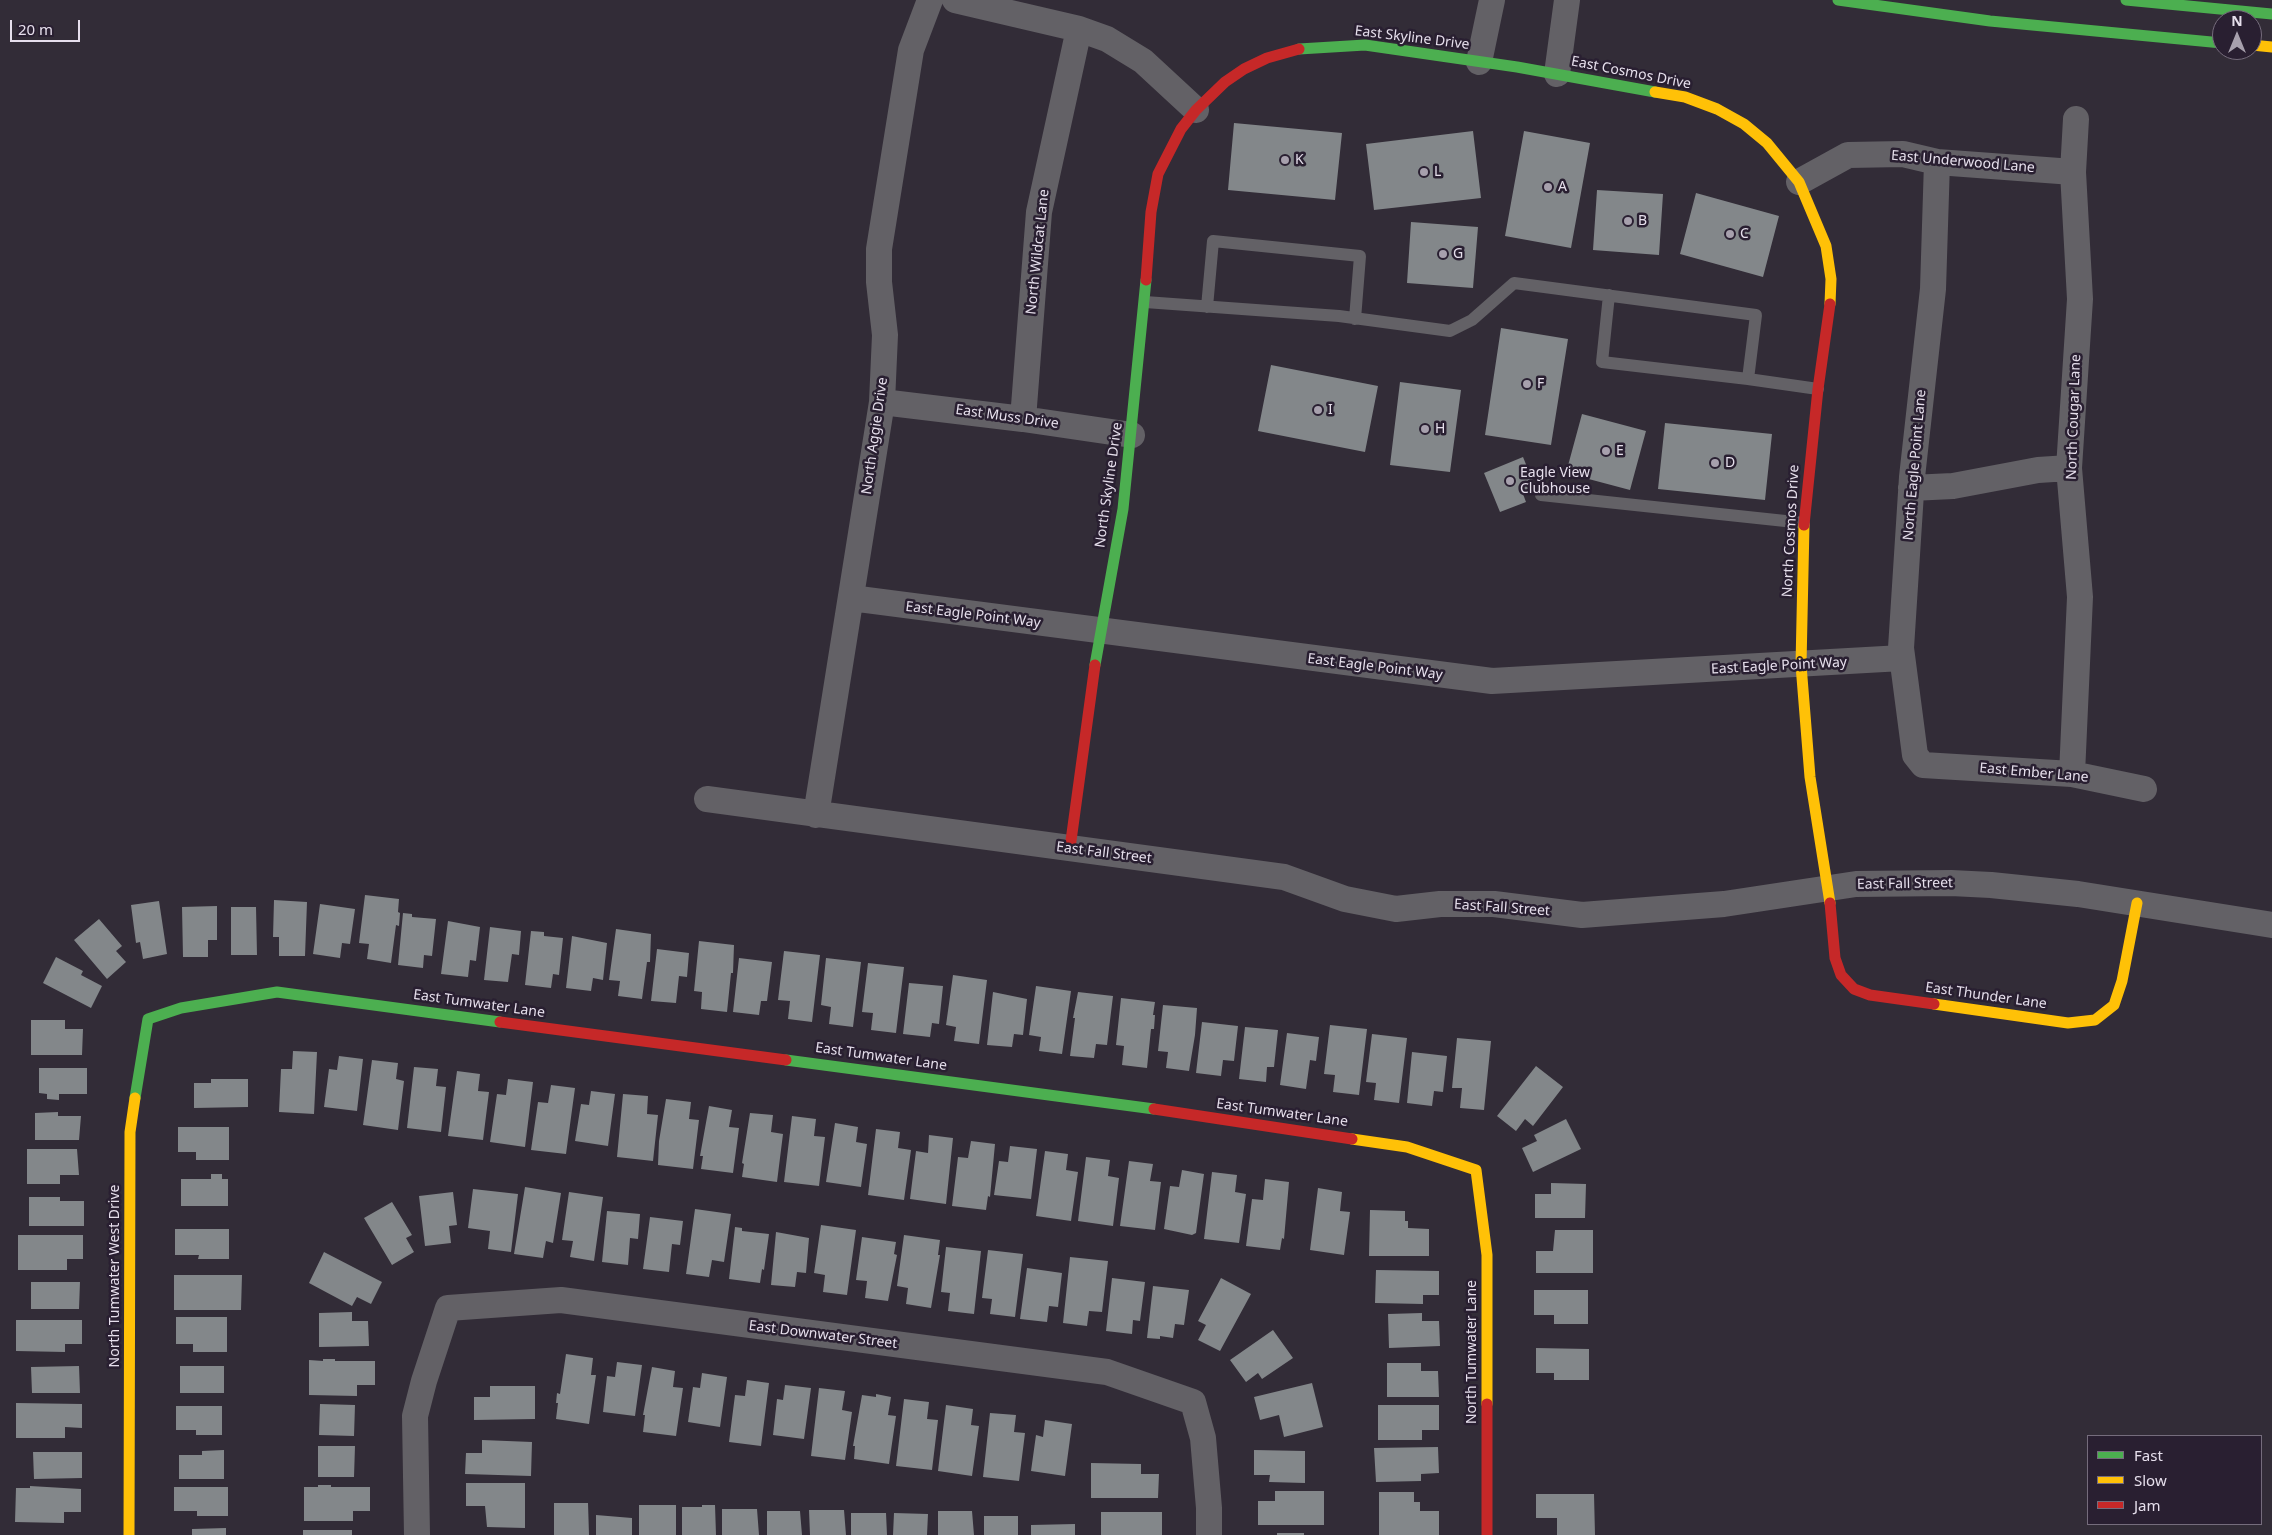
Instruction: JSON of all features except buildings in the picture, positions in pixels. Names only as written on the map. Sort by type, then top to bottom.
[{"type":"street","name":"North Aggie Drive","points":[[816,815],[882,402],[885,335],[879,282],[879,249],[911,50],[930,0]]},
{"type":"street","points":[[955,0],[1079,29],[1107,39],[1143,62],[1188,120]]},
{"type":"street","points":[[1479,62],[1492,0]]},
{"type":"street","points":[[1557,74],[1567,0]]},
{"type":"street","points":[[1838,0],[1990,21],[2212,42]]},
{"type":"street","points":[[2126,0],[2272,14]]},
{"type":"street","name":"North Wildcat Lane","points":[[1024,419],[1039,212],[1079,29]]},
{"type":"street","name":"East Skyline Drive","points":[[1188,120],[1226,82],[1244,69],[1267,58],[1294,49],[1365,45],[1517,67]]},
{"type":"street","name":"East Cosmos Drive","points":[[1517,67],[1685,97],[1717,109],[1744,124],[1767,142],[1799,182]]},
{"type":"street","name":"North Cougar Lane","points":[[2072,774],[2080,596],[2069,468],[2080,299],[2073,172],[2076,119]]},
{"type":"street","name":"North Skyline Drive","points":[[1070,848],[1100,631],[1123,509],[1132,435],[1153,193],[1161,167],[1188,120]]},
{"type":"street","name":"East Underwood Lane","points":[[1799,182],[1848,155],[1903,154],[1937,162],[2073,172]]},
{"type":"street","name":"North Eagle Point Lane","points":[[1923,765],[1915,755],[1901,648],[1911,488],[1933,289],[1937,162]]},
{"type":"street","name":"North Cosmos Drive","points":[[1799,182],[1826,246],[1831,279],[1830,313],[1818,389],[1804,523],[1801,665],[1810,777],[1827,887]]},
{"type":"street","name":"East Muss Drive","points":[[882,402],[1024,419],[1132,435]]},
{"type":"street","points":[[1911,488],[1954,486],[2038,470],[2069,468]]},
{"type":"street","name":"East Eagle Point Way","points":[[851,598],[1492,681],[1902,658]]},
{"type":"street","name":"East Ember Lane","points":[[1923,765],[2072,774],[2144,789]]},
{"type":"street","name":"East Fall Street","points":[[708,799],[816,815],[1284,876],[1345,899],[1396,909],[1440,904],[1494,904],[1582,915],[1724,904],[1827,887],[1866,884],[1991,885],[2136,903],[2272,925]]},
{"type":"street","name":"East Thunder Lane","points":[[1827,887],[1835,958],[1841,975],[1854,989],[1870,995],[2068,1023],[2095,1020],[2114,1005],[2122,982],[2136,903]]},
{"type":"street","name":"East Tumwater Lane","points":[[148,1019],[182,1008],[278,992],[1118,1104],[1407,1147],[1476,1170]]},
{"type":"street","name":"North Tumwater West Drive","points":[[129,1535],[130,1132],[148,1019]]},
{"type":"street","name":"North Tumwater Lane","points":[[1476,1170],[1487,1255],[1487,1535]]},
{"type":"street","name":"East Downwater Street","points":[[418,1535],[415,1416],[448,1308],[561,1300],[1107,1372],[1193,1402],[1203,1438],[1209,1508],[1209,1535]]},
{"type":"lane","points":[[1207,307],[1213,241],[1360,256],[1354,319]]},
{"type":"lane","points":[[1144,302],[1354,319],[1450,331],[1472,320],[1514,282],[1756,314],[1748,379]]},
{"type":"lane","points":[[1609,295],[1602,362],[1818,389]]},
{"type":"lane","points":[[1541,496],[1804,523]]},
{"type":"traffic: fast","points":[[1838,0],[1990,21],[2212,42]]},
{"type":"traffic: fast","points":[[2126,0],[2272,14]]},
{"type":"traffic: fast","points":[[1299,49],[1365,45],[1517,67],[1655,92]]},
{"type":"traffic: fast","points":[[1095,665],[1123,509],[1146,280]]},
{"type":"traffic: fast","points":[[135,1098],[148,1019],[181,1008],[277,992],[500,1022]]},
{"type":"traffic: fast","points":[[786,1060],[1154,1109]]},
{"type":"traffic: slow","points":[[2262,46],[2272,47]]},
{"type":"traffic: slow","points":[[1655,92],[1685,97],[1717,109],[1744,124],[1767,143],[1799,182],[1826,246],[1831,279],[1830,304]]},
{"type":"traffic: slow","points":[[1804,525],[1801,665],[1810,777],[1830,903]]},
{"type":"traffic: slow","points":[[1934,1004],[2068,1023],[2095,1020],[2114,1005],[2122,981],[2137,903]]},
{"type":"traffic: slow","points":[[129,1535],[130,1132],[135,1098]]},
{"type":"traffic: slow","points":[[1352,1139],[1407,1147],[1476,1170],[1487,1255],[1487,1404]]},
{"type":"traffic: jam","points":[[1146,280],[1151,212],[1158,174],[1181,129],[1196,110],[1225,82],[1244,69],[1267,58],[1299,49]]},
{"type":"traffic: jam","points":[[1804,525],[1818,389],[1830,304]]},
{"type":"traffic: jam","points":[[1070,848],[1095,665]]},
{"type":"traffic: jam","points":[[1830,903],[1835,958],[1841,975],[1854,989],[1870,995],[1934,1004]]},
{"type":"traffic: jam","points":[[500,1022],[786,1060]]},
{"type":"traffic: jam","points":[[1154,1109],[1352,1139]]},
{"type":"traffic: jam","points":[[1487,1404],[1487,1535]]},
{"type":"place","name":"K","points":[[1285,160]]},
{"type":"place","name":"L","points":[[1424,172]]},
{"type":"place","name":"A","points":[[1548,187]]},
{"type":"place","name":"B","points":[[1628,221]]},
{"type":"place","name":"C","points":[[1730,234]]},
{"type":"place","name":"G","points":[[1443,254]]},
{"type":"place","name":"F","points":[[1527,384]]},
{"type":"place","name":"I","points":[[1318,410]]},
{"type":"place","name":"H","points":[[1425,429]]},
{"type":"place","name":"E","points":[[1606,451]]},
{"type":"place","name":"D","points":[[1715,463]]},
{"type":"place","name":"Eagle View Clubhouse","points":[[1510,481]]}]
